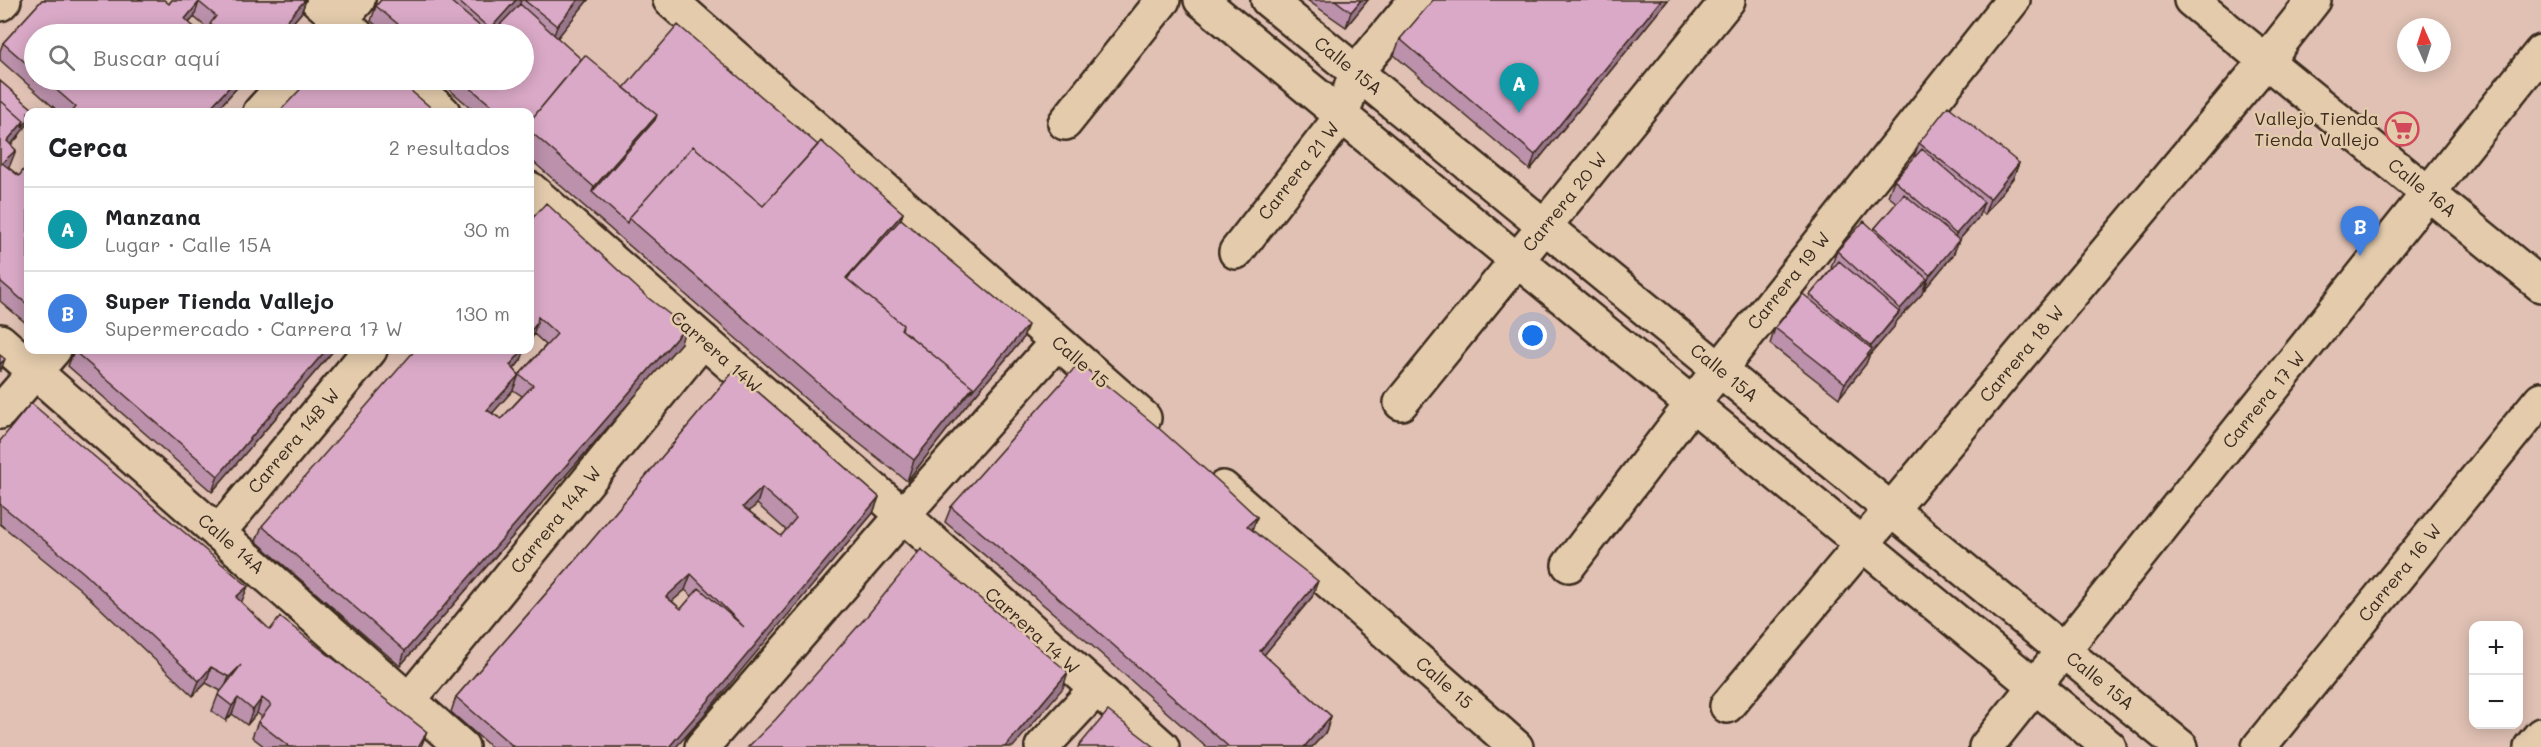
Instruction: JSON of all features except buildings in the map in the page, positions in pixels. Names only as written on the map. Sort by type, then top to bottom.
[{"type":"street","points":[[0,4],[4,0]]},
{"type":"street","name":"Calle 15","points":[[670,0],[1165,437]]},
{"type":"street","points":[[1065,123],[1163,0]]},
{"type":"street","points":[[1201,0],[2109,747]]},
{"type":"street","name":"Calle 15A","points":[[1268,0],[2181,747]]},
{"type":"street","name":"Carrera 21 W","points":[[1236,252],[1342,116],[1356,72],[1416,0]]},
{"type":"street","name":"Carrera 20 W","points":[[1401,403],[1728,0]]},
{"type":"street","name":"Carrera 19 W","points":[[1569,565],[1719,369],[2013,0]]},
{"type":"street","name":"Calle 16A","points":[[2190,0],[2541,285]]},
{"type":"street","name":"Carrera 18 W","points":[[1727,706],[2266,61],[2314,0]]},
{"type":"street","name":"Carrera 17 W","points":[[1986,747],[2541,52]]},
{"type":"street","points":[[264,108],[280,90]]},
{"type":"street","points":[[418,90],[438,108]]},
{"type":"street","name":"Carrera 14W","points":[[534,192],[903,515]]},
{"type":"street","name":"Carrera 14A W","points":[[409,700],[703,340]]},
{"type":"street","name":"Calle 14A","points":[[0,341],[24,352]]},
{"type":"street","points":[[702,747],[1057,342]]},
{"type":"street","name":"Calle 14A","points":[[29,354],[44,361],[218,532],[462,747]]},
{"type":"street","name":"Carrera 14B W","points":[[218,532],[367,354]]},
{"type":"street","points":[[0,412],[44,361]]},
{"type":"street","name":"Carrera 16 W","points":[[2259,747],[2541,399]]},
{"type":"street","name":"Calle 15","points":[[1201,469],[1516,747]]},
{"type":"street","name":"Carrera 14 W","points":[[903,515],[1162,747]]},
{"type":"street","points":[[1042,747],[1096,689]]},
{"type":"street","points":[[2531,747],[2541,735]]},
{"type":"place","name":"Manzana","points":[[1519,113]]},
{"type":"place","name":"Vallejo Tienda Tienda Vallejo","points":[[2402,129]]},
{"type":"place","name":"Super Tienda Vallejo","points":[[2360,256]]}]
